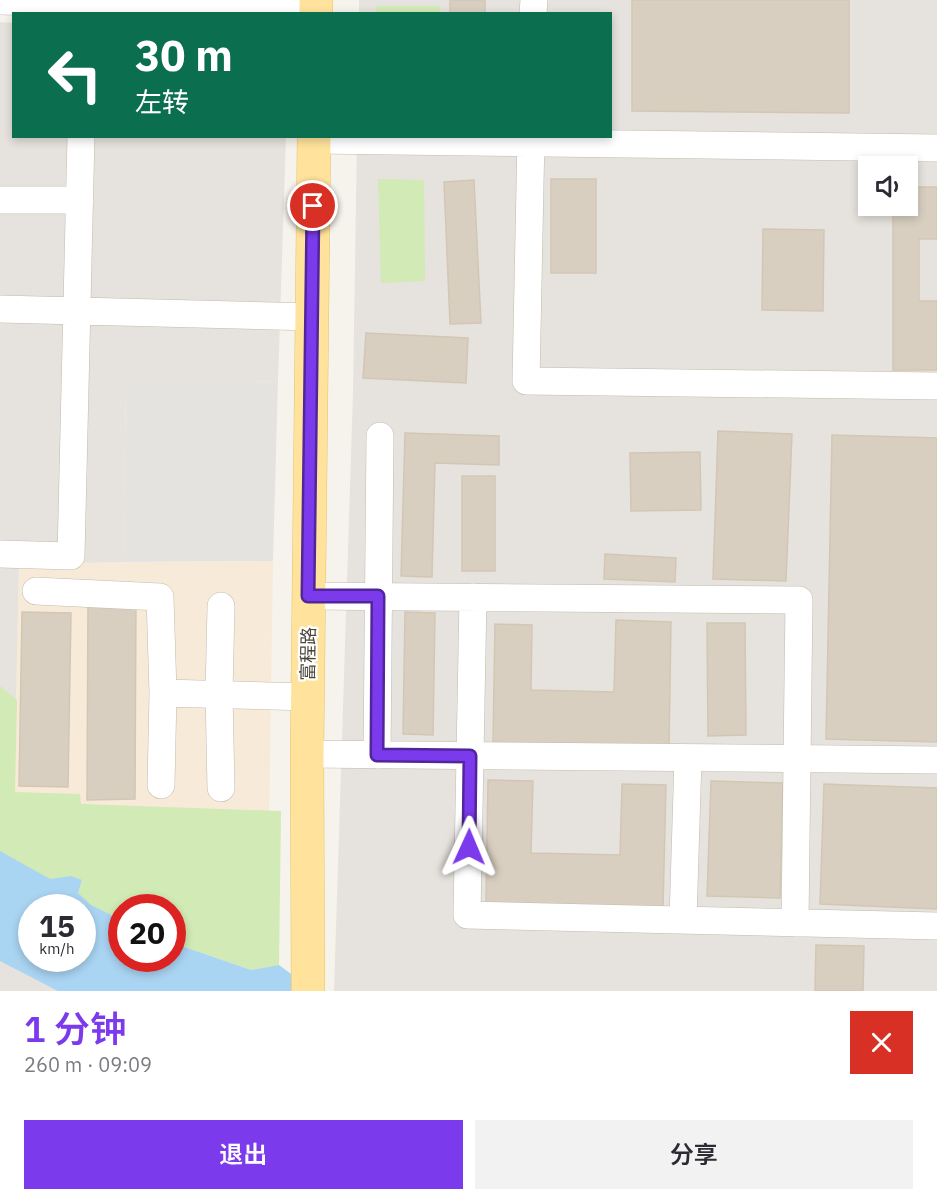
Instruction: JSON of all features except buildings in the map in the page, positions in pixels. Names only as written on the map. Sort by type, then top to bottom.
[{"type":"main road","name":"富程路","points":[[308,979],[306,754],[314,138]]},
{"type":"street","points":[[0,1],[316,7]]},
{"type":"street","points":[[0,554],[71,556],[81,138]]},
{"type":"street","points":[[314,138],[937,148]]},
{"type":"street","points":[[531,140],[526,381],[937,386]]},
{"type":"street","points":[[0,200],[80,200]]},
{"type":"street","points":[[0,309],[312,317]]},
{"type":"street","points":[[377,755],[380,436]]},
{"type":"street","points":[[36,591],[160,597],[163,693],[161,785]]},
{"type":"street","points":[[308,596],[799,600],[795,923]]},
{"type":"street","points":[[473,597],[467,915],[937,926]]},
{"type":"street","points":[[221,606],[219,694],[221,788]]},
{"type":"street","points":[[163,693],[307,697]]},
{"type":"street","points":[[306,754],[937,760]]},
{"type":"street","points":[[683,920],[688,758]]},
{"type":"shaded area","points":[[359,0],[937,0],[937,991],[334,991],[353,392],[357,138],[612,138],[612,12],[359,12]]},
{"type":"shaded area","points":[[0,22],[12,23],[12,138],[286,138],[278,381],[126,386],[123,562],[19,564],[13,842],[108,900],[108,972],[129,972],[138,991],[0,991]]},
{"type":"shaded area","points":[[278,381],[273,561],[123,562],[126,385]]},
{"type":"shaded area","points":[[273,561],[267,956],[186,915],[186,894],[138,894],[13,842],[19,563]]},
{"type":"green space","points":[[376,6],[440,6],[440,12],[376,12]]},
{"type":"green space","points":[[378,179],[424,180],[425,281],[381,283]]},
{"type":"green space","points":[[0,686],[17,700],[15,792],[80,794],[81,804],[281,811],[279,965],[251,970],[186,948],[186,894],[108,894],[108,914],[96,908],[96,894],[78,893],[82,881],[71,876],[51,880],[0,851]]},
{"type":"water","points":[[0,851],[50,879],[71,876],[82,880],[79,894],[18,894],[18,970],[0,961]]},
{"type":"water","points":[[96,908],[108,914],[108,972],[186,972],[186,948],[251,970],[279,965],[314,991],[58,991],[21,972],[96,972]]},
{"type":"route","points":[[313,206],[308,596],[378,596],[377,755],[470,756],[469,847]]}]
